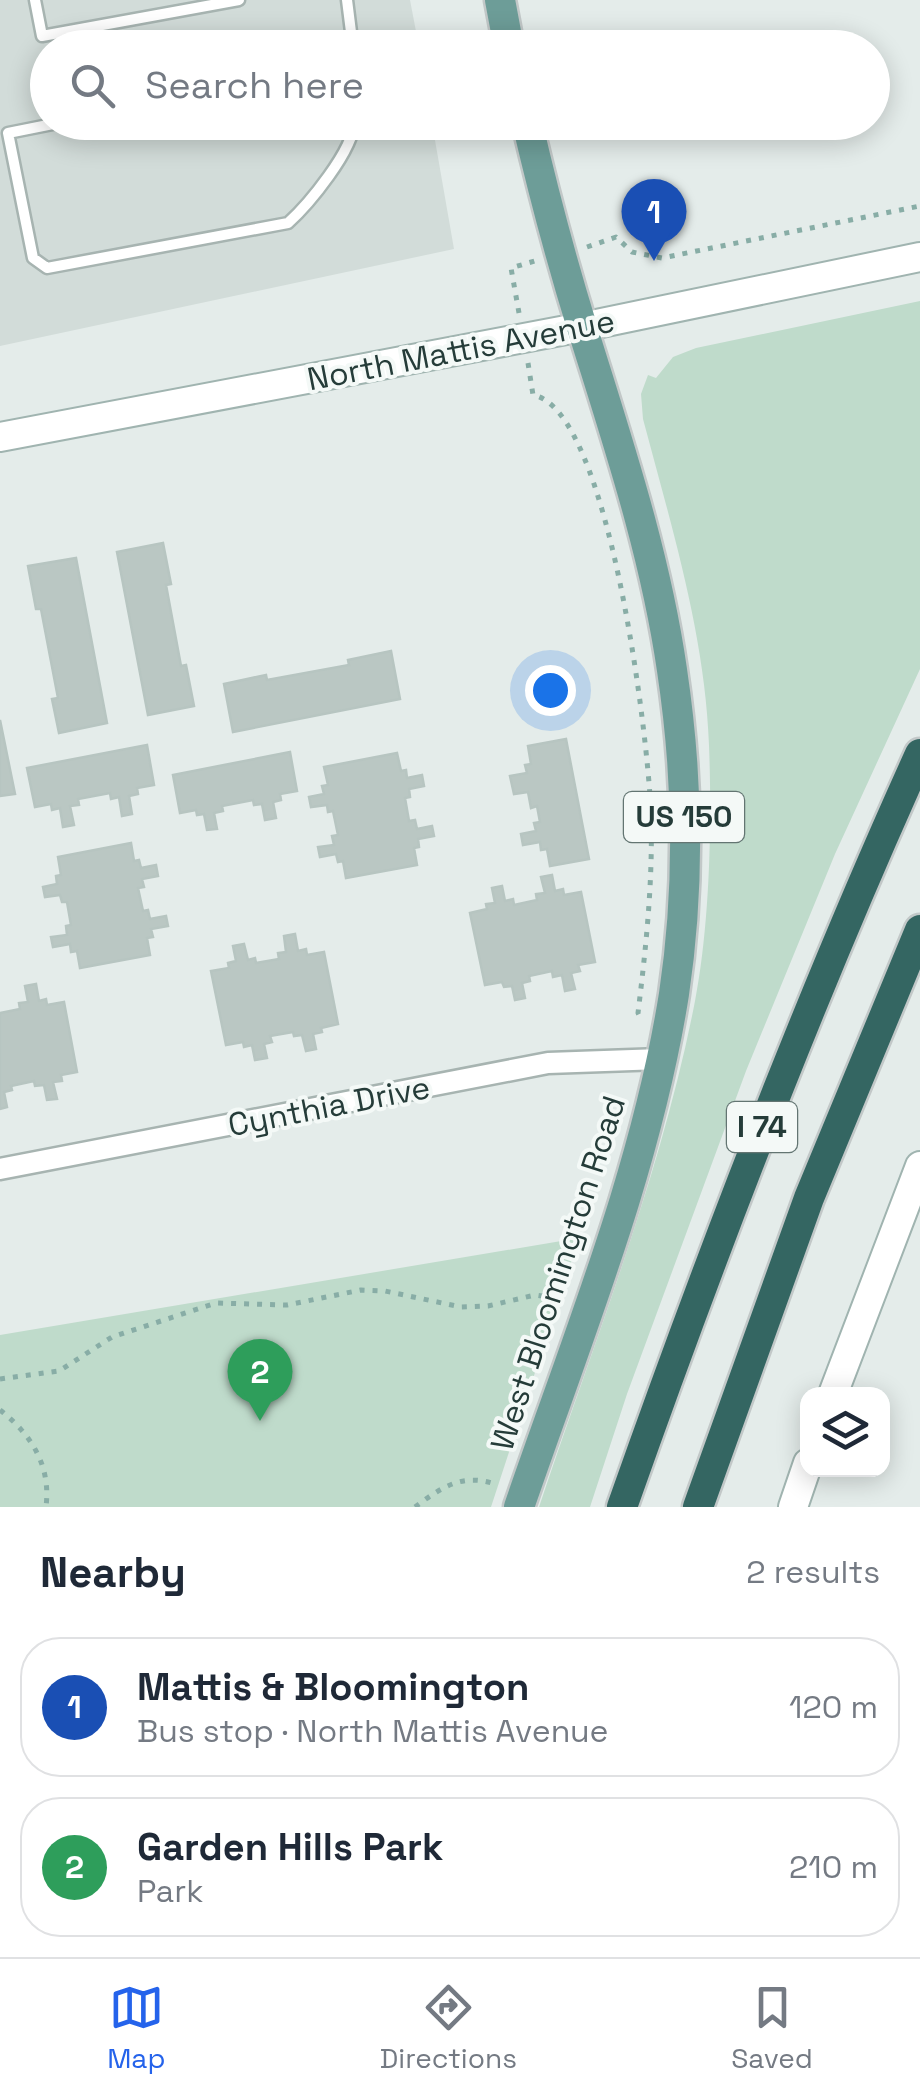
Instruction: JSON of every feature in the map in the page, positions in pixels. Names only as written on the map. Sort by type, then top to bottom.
[{"type":"highway","name":"I 74","points":[[622,1507],[704,1276],[794,1044],[920,754]]},
{"type":"highway","name":"I 74","points":[[698,1507],[810,1198],[920,930]]},
{"type":"main road","points":[[500,0],[506,30]]},
{"type":"main road","name":"West Bloomington Road","points":[[520,1507],[624,1204],[660,1059],[680,947],[684,860],[681,732],[646,536],[629,470],[582,328],[532,140]]},
{"type":"main road","name":"North Mattis Avenue","points":[[0,438],[582,328],[920,257]]},
{"type":"main road","points":[[835,1387],[920,1166]]},
{"type":"main road","points":[[793,1507],[803,1477]]},
{"type":"street","name":"Cynthia Drive","points":[[0,1169],[548,1062],[660,1059]]},
{"type":"lane","points":[[35,0],[41,30]]},
{"type":"lane","points":[[75,30],[239,0]]},
{"type":"lane","points":[[347,0],[351,30]]},
{"type":"lane","points":[[30,129],[8,133],[33,258],[47,268],[288,224],[350,140]]},
{"type":"path","points":[[612,240],[616,237],[623,246],[643,256],[662,258],[920,206]]},
{"type":"path","points":[[533,395],[560,410],[578,445],[604,522],[630,624],[645,724],[651,817],[650,906],[638,1013]]},
{"type":"path","points":[[0,1379],[58,1371],[103,1341],[216,1303],[287,1306],[361,1290],[385,1291],[461,1307],[488,1306],[535,1294],[561,1298]]},
{"type":"path","points":[[0,1410],[20,1426],[42,1460],[46,1507]]},
{"type":"path","points":[[415,1507],[464,1479],[495,1484]]},
{"type":"shaded area","points":[[0,0],[410,0],[416,30],[30,30],[30,140],[435,140],[454,249],[0,346]]},
{"type":"green space","points":[[920,301],[920,669],[835,854],[746,1071],[627,1394],[590,1507],[539,1507],[646,1193],[681,1065],[704,939],[710,807],[706,703],[694,621],[643,419],[641,394],[648,375],[656,378],[673,357],[696,348]]},
{"type":"green space","points":[[579,1238],[491,1507],[0,1507],[0,1335]]},
{"type":"building","points":[[163,543],[171,584],[166,585],[181,666],[186,665],[194,706],[148,715],[117,552]]},
{"type":"building","points":[[76,558],[107,723],[59,733],[52,699],[58,698],[41,609],[36,609],[28,566]]},
{"type":"building","points":[[391,651],[400,699],[233,732],[224,684],[349,665],[348,660]]},
{"type":"building","points":[[0,720],[15,794],[0,796]]},
{"type":"building","points":[[566,739],[589,859],[550,866],[547,849],[541,850],[540,842],[523,845],[521,834],[536,831],[534,823],[540,822],[537,806],[531,808],[528,792],[514,794],[510,776],[527,773],[525,765],[531,764],[528,746]]},
{"type":"building","points":[[147,745],[154,785],[137,788],[138,794],[129,796],[132,814],[122,816],[119,797],[111,799],[110,793],[78,799],[79,805],[70,806],[74,825],[63,827],[60,808],[52,810],[51,804],[35,807],[27,768]]},
{"type":"building","points":[[290,752],[297,791],[280,794],[281,800],[273,802],[276,818],[265,820],[262,804],[254,805],[253,800],[222,806],[223,811],[214,813],[217,829],[207,830],[204,814],[197,815],[196,810],[180,813],[173,775]]},
{"type":"building","points":[[397,753],[401,771],[406,770],[407,778],[422,775],[424,786],[409,789],[410,797],[405,798],[409,821],[415,820],[417,829],[432,826],[434,836],[418,839],[419,847],[414,848],[417,865],[346,878],[343,861],[338,862],[336,854],[320,857],[318,847],[334,845],[332,836],[338,835],[333,811],[328,812],[327,805],[311,807],[309,797],[324,794],[322,786],[328,785],[324,767]]},
{"type":"building","points":[[131,843],[134,861],[139,860],[141,868],[156,865],[158,876],[142,879],[144,887],[138,888],[143,911],[148,910],[150,919],[166,916],[168,926],[151,929],[153,937],[147,938],[150,955],[80,968],[77,951],[71,952],[70,944],[53,947],[51,937],[67,935],[66,926],[71,925],[67,902],[62,902],[60,895],[45,897],[43,887],[57,884],[56,876],[61,875],[58,857]]},
{"type":"building","points":[[552,875],[555,891],[563,889],[564,895],[581,892],[595,962],[578,965],[580,971],[571,973],[575,989],[565,991],[562,975],[553,977],[552,971],[529,976],[530,981],[522,983],[525,998],[515,1000],[512,986],[504,987],[502,982],[485,985],[470,913],[495,903],[492,888],[502,886],[505,901],[513,899],[514,905],[537,900],[536,894],[545,893],[541,877]]},
{"type":"building","points":[[295,934],[298,951],[306,949],[307,955],[324,952],[338,1024],[313,1034],[316,1049],[306,1051],[302,1035],[294,1036],[293,1032],[270,1036],[272,1042],[264,1044],[267,1058],[255,1060],[252,1045],[226,1045],[211,971],[229,968],[228,963],[236,961],[233,946],[244,944],[248,960],[255,958],[256,963],[279,959],[278,953],[286,952],[284,936]]},
{"type":"building","points":[[36,984],[39,1001],[46,999],[47,1005],[64,1002],[77,1072],[61,1075],[62,1081],[53,1082],[57,1099],[47,1100],[44,1085],[35,1086],[34,1081],[11,1086],[12,1090],[4,1092],[7,1107],[0,1109],[0,1013],[20,1009],[19,1003],[28,1002],[25,986]]},
{"type":"place","name":"Mattis & Bloomington","points":[[654,261]]},
{"type":"place","name":"Garden Hills Park","points":[[260,1421]]}]
